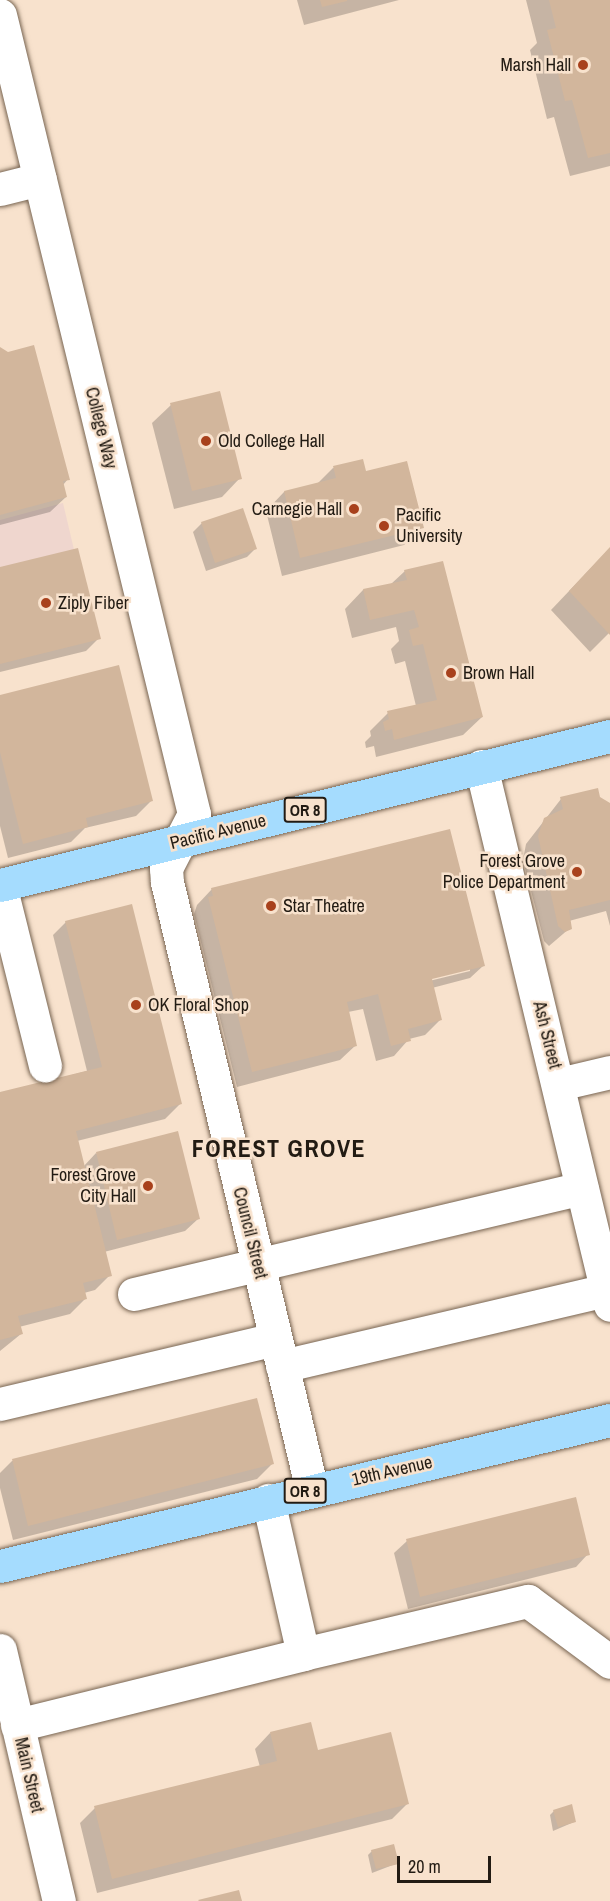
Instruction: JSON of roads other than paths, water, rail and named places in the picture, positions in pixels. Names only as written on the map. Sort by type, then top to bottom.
[{"type":"main road","name":"Pacific Avenue","points":[[0,885],[610,736]]},
{"type":"main road","name":"19th Avenue","points":[[0,1566],[268,1500],[610,1420]]},
{"type":"street","name":"College Way","points":[[0,15],[195,814],[184,840]]},
{"type":"street","points":[[0,189],[40,179]]},
{"type":"street","name":"Ash Street","points":[[481,766],[559,1084],[608,1298]]},
{"type":"street","name":"Council Street","points":[[184,840],[166,868],[167,882],[312,1490]]},
{"type":"street","points":[[0,885],[45,1065]]},
{"type":"street","points":[[559,1084],[610,1072]]},
{"type":"street","points":[[134,1294],[582,1188]]},
{"type":"street","points":[[0,1404],[279,1352],[608,1298]]},
{"type":"street","points":[[268,1500],[303,1654]]},
{"type":"street","points":[[17,1725],[528,1601],[610,1662]]},
{"type":"street","name":"Main Street","points":[[0,1650],[59,1901]]},
{"type":"place","name":"Marsh Hall","points":[[583,65]]},
{"type":"place","name":"Old College Hall","points":[[206,441]]},
{"type":"place","name":"Carnegie Hall","points":[[354,509]]},
{"type":"place","name":"Pacific University","points":[[384,526]]},
{"type":"place","name":"Ziply Fiber","points":[[46,603]]},
{"type":"place","name":"Brown Hall","points":[[451,673]]},
{"type":"place","name":"Forest Grove Police Department","points":[[577,872]]},
{"type":"place","name":"Star Theatre","points":[[271,906]]},
{"type":"place","name":"OK Floral Shop","points":[[136,1005]]},
{"type":"place","name":"Forest Grove City Hall","points":[[148,1186]]},
{"type":"district","name":"FOREST GROVE","points":[[279,1149]]}]
